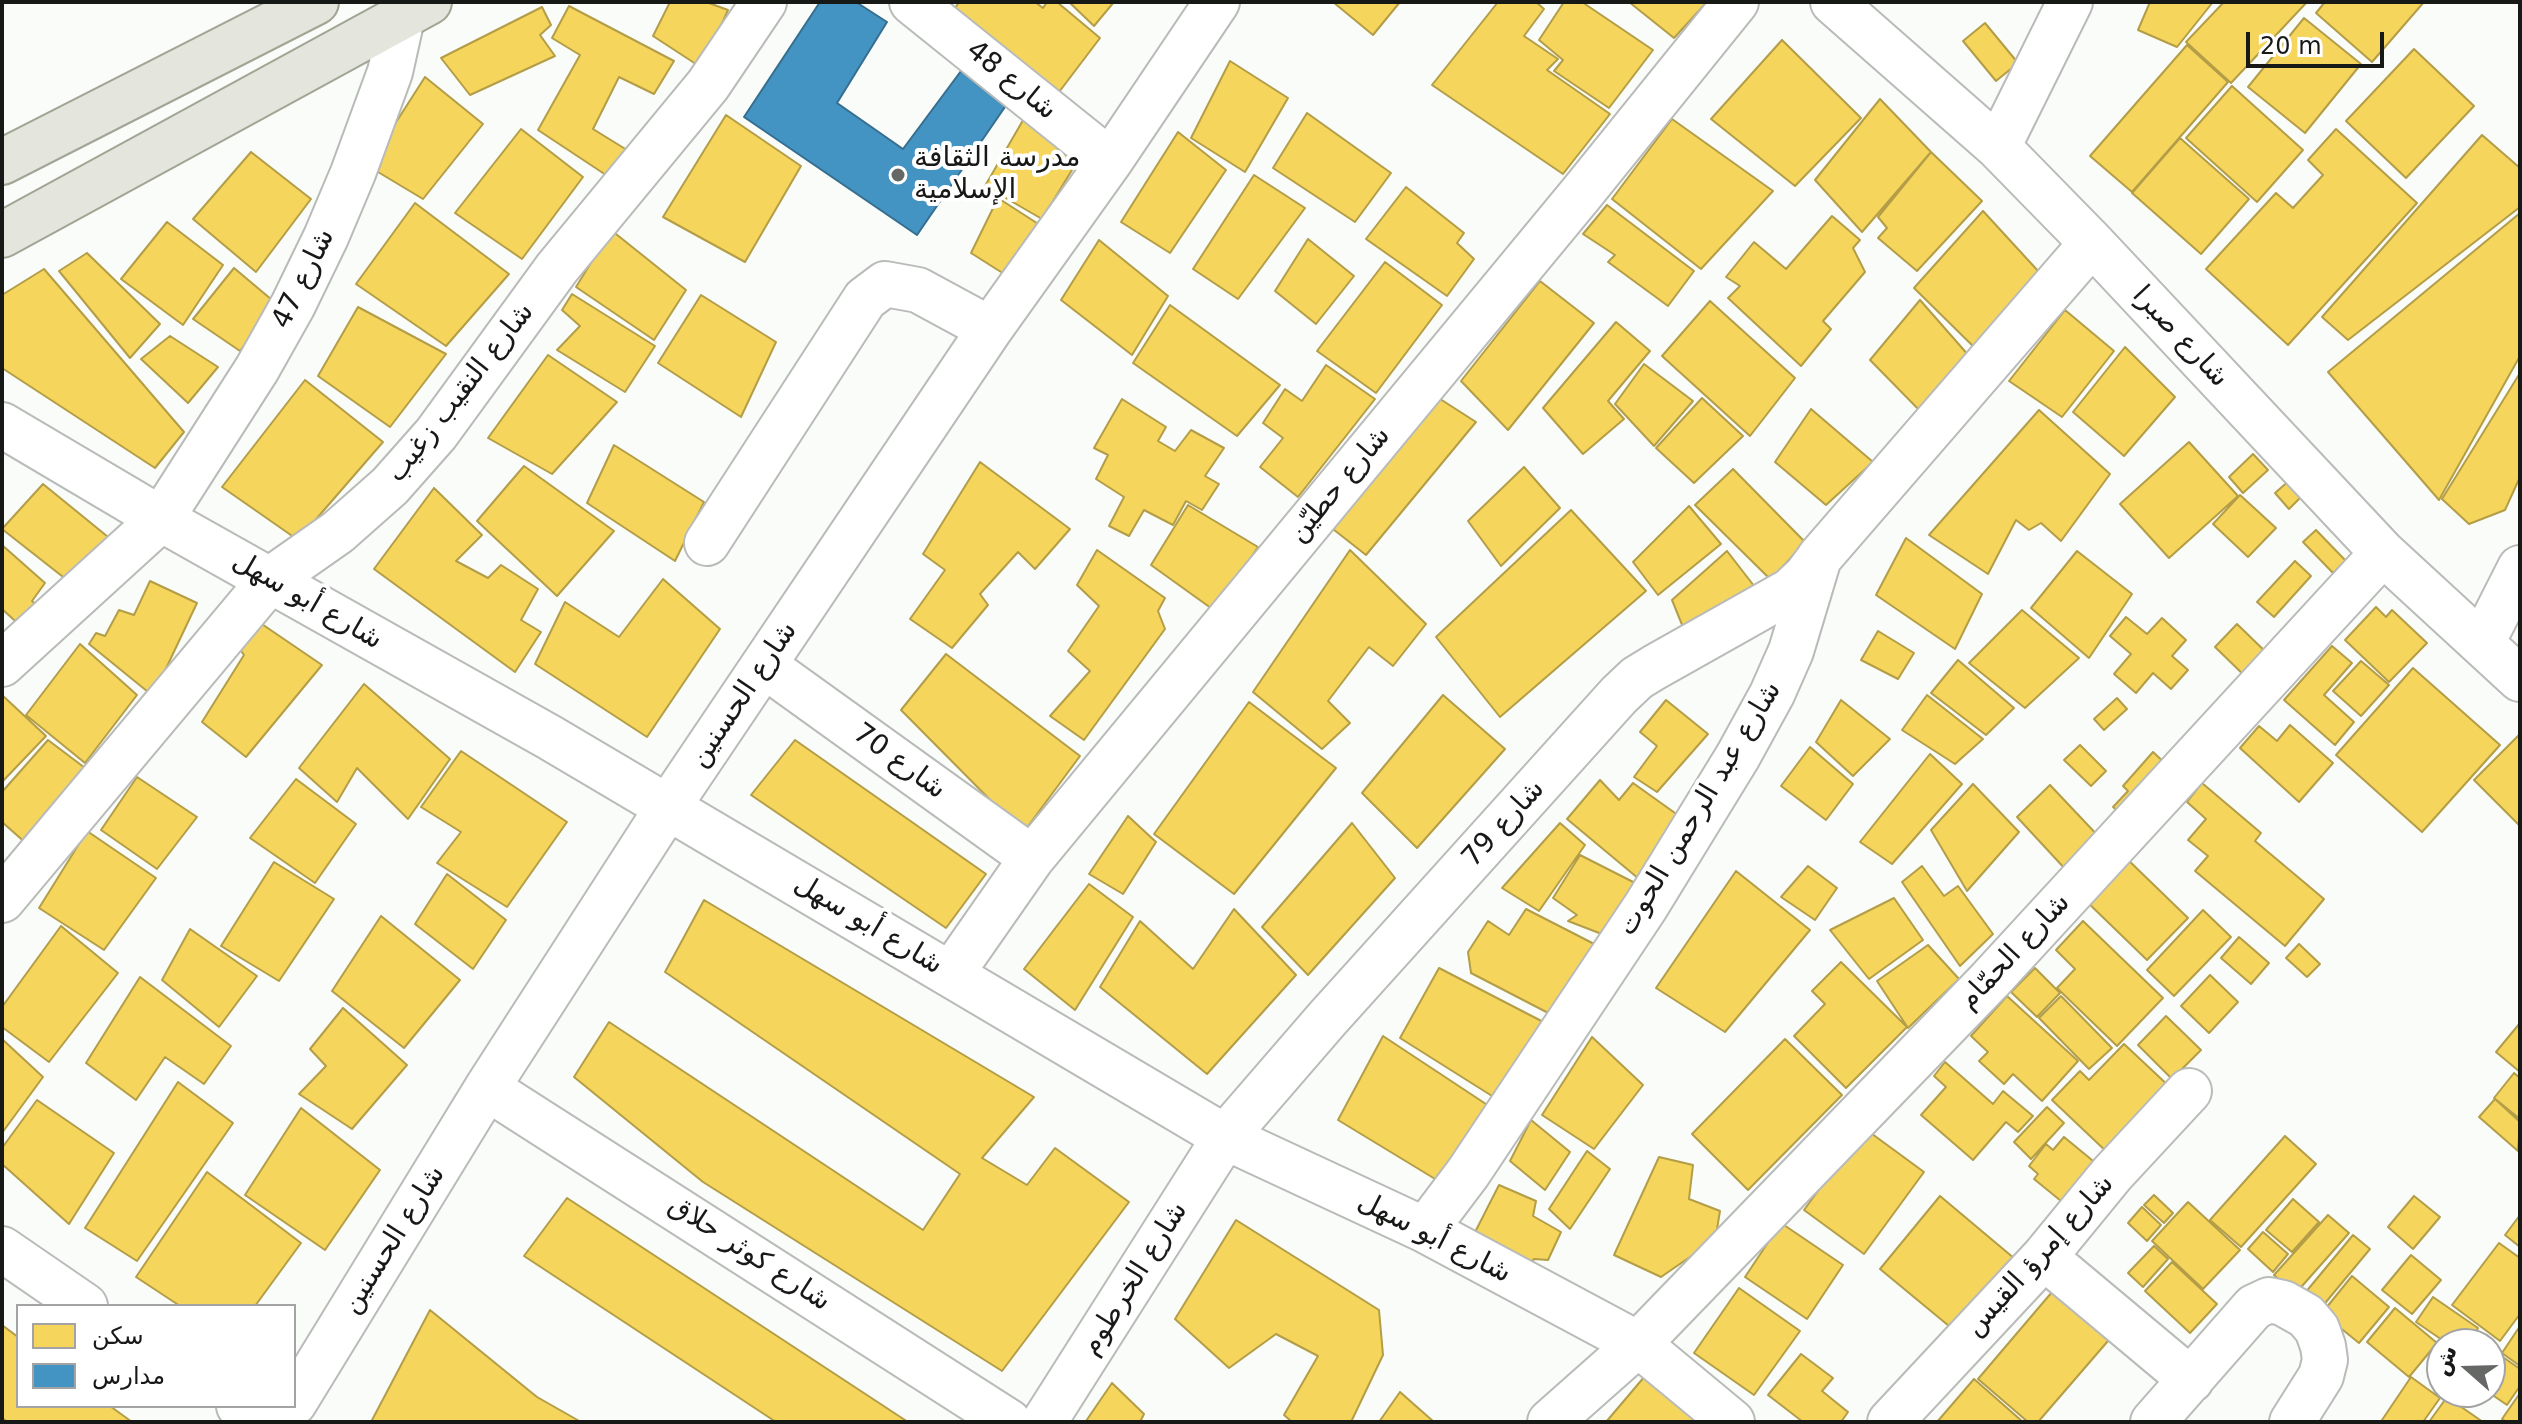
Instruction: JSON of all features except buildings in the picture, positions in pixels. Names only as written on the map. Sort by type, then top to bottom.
[{"type":"main road","points":[[2,162],[316,2]]},
{"type":"main road","points":[[2,235],[415,10]]},
{"type":"street","name":"شارع النقيب زغيب","points":[[2,900],[271,579],[338,532],[390,486],[436,434],[557,268],[708,85],[764,2]]},
{"type":"street","name":"شارع 48","points":[[912,2],[1110,161]]},
{"type":"street","name":"شارع الحسنين","points":[[296,1399],[487,1088],[668,807],[990,329],[1110,161],[1217,2]]},
{"type":"street","name":"شارع حطيّن","points":[[951,974],[1032,858],[1736,2]]},
{"type":"street","name":"شارع صبرا","points":[[1833,2],[1998,147],[2383,553],[2520,679]]},
{"type":"street","points":[[1998,147],[2070,2]]},
{"type":"street","name":"شارع 47","points":[[2,664],[161,519],[257,369],[326,237],[415,10]]},
{"type":"street","name":"شارع عبد الرحمن الحوت","points":[[1425,1230],[1468,1173],[1646,906],[1738,756],[1772,694],[1791,651],[1819,558],[2092,243]]},
{"type":"street","points":[[707,543],[865,299],[885,284],[918,290],[990,329]]},
{"type":"street","name":"شارع أبو سهل","points":[[2,425],[161,519],[668,807],[1225,1137],[1425,1230],[1638,1344],[1732,1422]]},
{"type":"street","name":"شارع الحمّام","points":[[1638,1344],[2001,969],[2383,553]]},
{"type":"street","name":"شارع 79","points":[[1225,1137],[1619,695],[1655,667],[1790,591],[1819,558]]},
{"type":"street","points":[[2482,643],[2520,568]]},
{"type":"street","name":"شارع 70","points":[[765,666],[1032,858]]},
{"type":"street","name":"شارع كوثر حلاق","points":[[487,1088],[1009,1422]]},
{"type":"street","name":"شارع إمرؤ القيس","points":[[1890,1422],[2044,1257],[2112,1174],[2189,1091]]},
{"type":"street","name":"شارع الخرطوم","points":[[1044,1422],[1225,1137]]},
{"type":"street","points":[[2,1249],[82,1304]]},
{"type":"street","points":[[2044,1257],[2191,1380]]},
{"type":"street","points":[[2153,1422],[2254,1307],[2269,1300],[2283,1303],[2306,1316],[2317,1329],[2323,1346],[2325,1360],[2321,1376],[2292,1422]]},
{"type":"street","points":[[1550,1422],[1638,1344]]},
{"type":"street","points":[[242,1408],[264,1422]]},
{"type":"place","name":"مدرسة الثقافة الإسلامية","points":[[898,175]]}]
